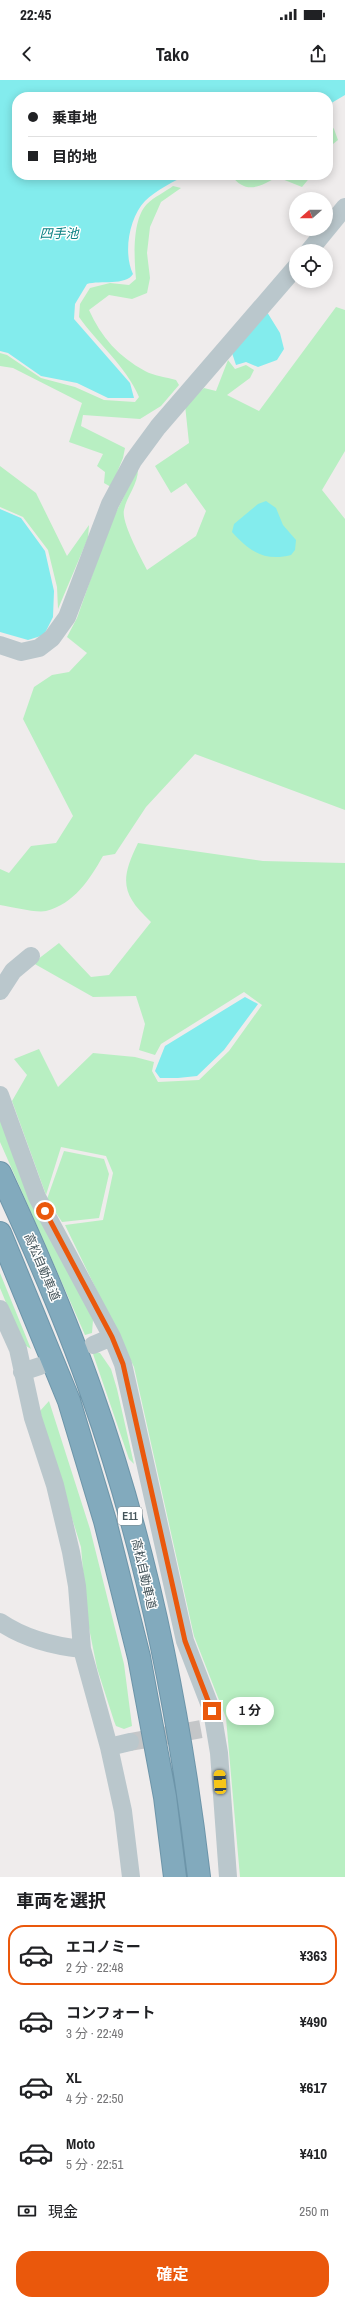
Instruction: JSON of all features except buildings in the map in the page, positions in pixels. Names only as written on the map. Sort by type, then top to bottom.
[{"type":"highway","name":"高松自動車道","points":[[0,1173],[43,1265],[93,1395],[132,1520],[163,1655],[189,1797],[199,1877]]},
{"type":"highway","name":"高松自動車道","points":[[0,1233],[69,1402],[105,1521],[139,1656],[165,1797],[175,1877]]},
{"type":"street","points":[[315,244],[345,207]]},
{"type":"street","points":[[0,645],[21,652],[39,648],[52,638],[67,618],[110,504],[133,461],[158,427],[289,275]]},
{"type":"street","points":[[0,991],[13,971],[31,956]]},
{"type":"street","points":[[0,1095],[37,1197],[112,1337],[123,1364],[143,1446],[185,1641],[212,1711],[208,1728],[219,1753],[228,1877]]},
{"type":"street","points":[[0,1309],[18,1349],[33,1418],[55,1485],[71,1552],[77,1586],[82,1649],[109,1747],[123,1811],[131,1877]]},
{"type":"street","points":[[93,1345],[112,1337]]},
{"type":"street","points":[[22,1372],[40,1366]]},
{"type":"street","points":[[0,1622],[18,1634],[59,1646],[82,1649]]},
{"type":"street","points":[[109,1747],[130,1742]]},
{"type":"green space","points":[[333,128],[334,129],[338,140],[333,144]]},
{"type":"green space","points":[[236,180],[271,180],[253,187],[247,187]]},
{"type":"green space","points":[[284,180],[308,180],[302,187]]},
{"type":"green space","points":[[173,186],[181,188],[161,202],[150,227],[147,253],[150,278],[147,293],[132,299],[109,295],[89,310],[99,329],[119,353],[149,373],[176,380],[179,385],[161,406],[140,419],[83,415],[81,426],[125,448],[123,458],[111,487],[104,483],[105,472],[97,466],[103,454],[69,442],[82,403],[13,368],[0,366],[0,353],[7,355],[41,378],[75,387],[104,400],[135,402],[139,397],[127,375],[79,317],[80,304],[90,288],[110,283],[129,285],[136,279],[135,239],[136,229],[142,211],[153,199]]},
{"type":"green space","points":[[336,307],[345,310],[345,451],[322,490],[345,519],[345,810],[195,754],[146,807],[115,854],[103,856],[87,882],[73,897],[56,908],[46,911],[30,911],[0,905],[0,869],[9,873],[31,846],[56,843],[73,816],[23,719],[34,687],[52,675],[69,672],[87,653],[67,637],[77,618],[110,524],[138,469],[138,475],[125,505],[124,516],[125,523],[132,540],[147,570],[196,536],[206,511],[186,483],[171,493],[155,466],[189,443],[185,405],[204,388],[216,391],[228,360],[235,369],[246,365],[254,370],[250,378],[227,395],[259,411]]},
{"type":"green space","points":[[0,466],[36,493],[67,556],[89,525],[88,538],[58,609],[57,587],[48,550],[23,517],[0,507]]},
{"type":"green space","points":[[138,843],[263,861],[345,863],[345,1877],[240,1877],[226,1718],[194,1636],[134,1367],[65,1225],[103,1220],[113,1173],[106,1156],[61,1147],[46,1195],[12,1101],[27,1075],[14,1059],[39,1049],[58,1087],[93,1053],[135,1057],[154,1062],[152,1071],[158,1082],[199,1080],[229,1051],[262,1005],[244,992],[161,1044],[155,1055],[139,1050],[145,1024],[136,996],[93,997],[33,963],[59,943],[91,977],[109,975],[151,922],[134,903],[126,886],[128,867]]},
{"type":"green space","points":[[0,1118],[93,1320],[92,1333],[85,1335],[0,1142]]},
{"type":"green space","points":[[64,1151],[104,1159],[109,1174],[99,1218],[62,1222],[47,1199]]},
{"type":"green space","points":[[0,1273],[31,1349],[23,1344],[0,1288]]},
{"type":"green space","points":[[92,1351],[100,1353],[111,1369],[134,1464],[129,1459]]},
{"type":"green space","points":[[49,1401],[90,1529],[124,1664],[132,1726],[124,1729],[116,1726],[97,1668],[87,1618],[81,1547],[47,1439],[40,1411]]},
{"type":"water","name":"四手池","points":[[0,80],[345,80],[345,95],[333,102],[333,92],[12,92],[12,180],[177,180],[154,193],[139,208],[129,236],[128,256],[133,274],[130,278],[119,281],[87,284],[75,304],[74,319],[130,383],[134,398],[108,398],[77,383],[41,376],[8,353],[0,351]]},
{"type":"water","points":[[267,312],[280,333],[284,349],[277,360],[258,367],[246,362],[236,365],[232,353]]},
{"type":"water","points":[[266,501],[276,508],[283,525],[296,540],[295,550],[291,555],[282,557],[265,556],[245,545],[232,532],[234,524],[258,504]]},
{"type":"water","points":[[0,509],[21,518],[45,551],[54,591],[53,617],[44,635],[28,640],[0,632]]},
{"type":"water","points":[[245,997],[258,1004],[224,1050],[197,1076],[160,1078],[155,1071],[165,1046]]},
{"type":"tunnel","points":[[130,1742],[202,1729]]},
{"type":"route","points":[[45,1211],[112,1337],[123,1364],[143,1446],[185,1641],[212,1711]]}]
